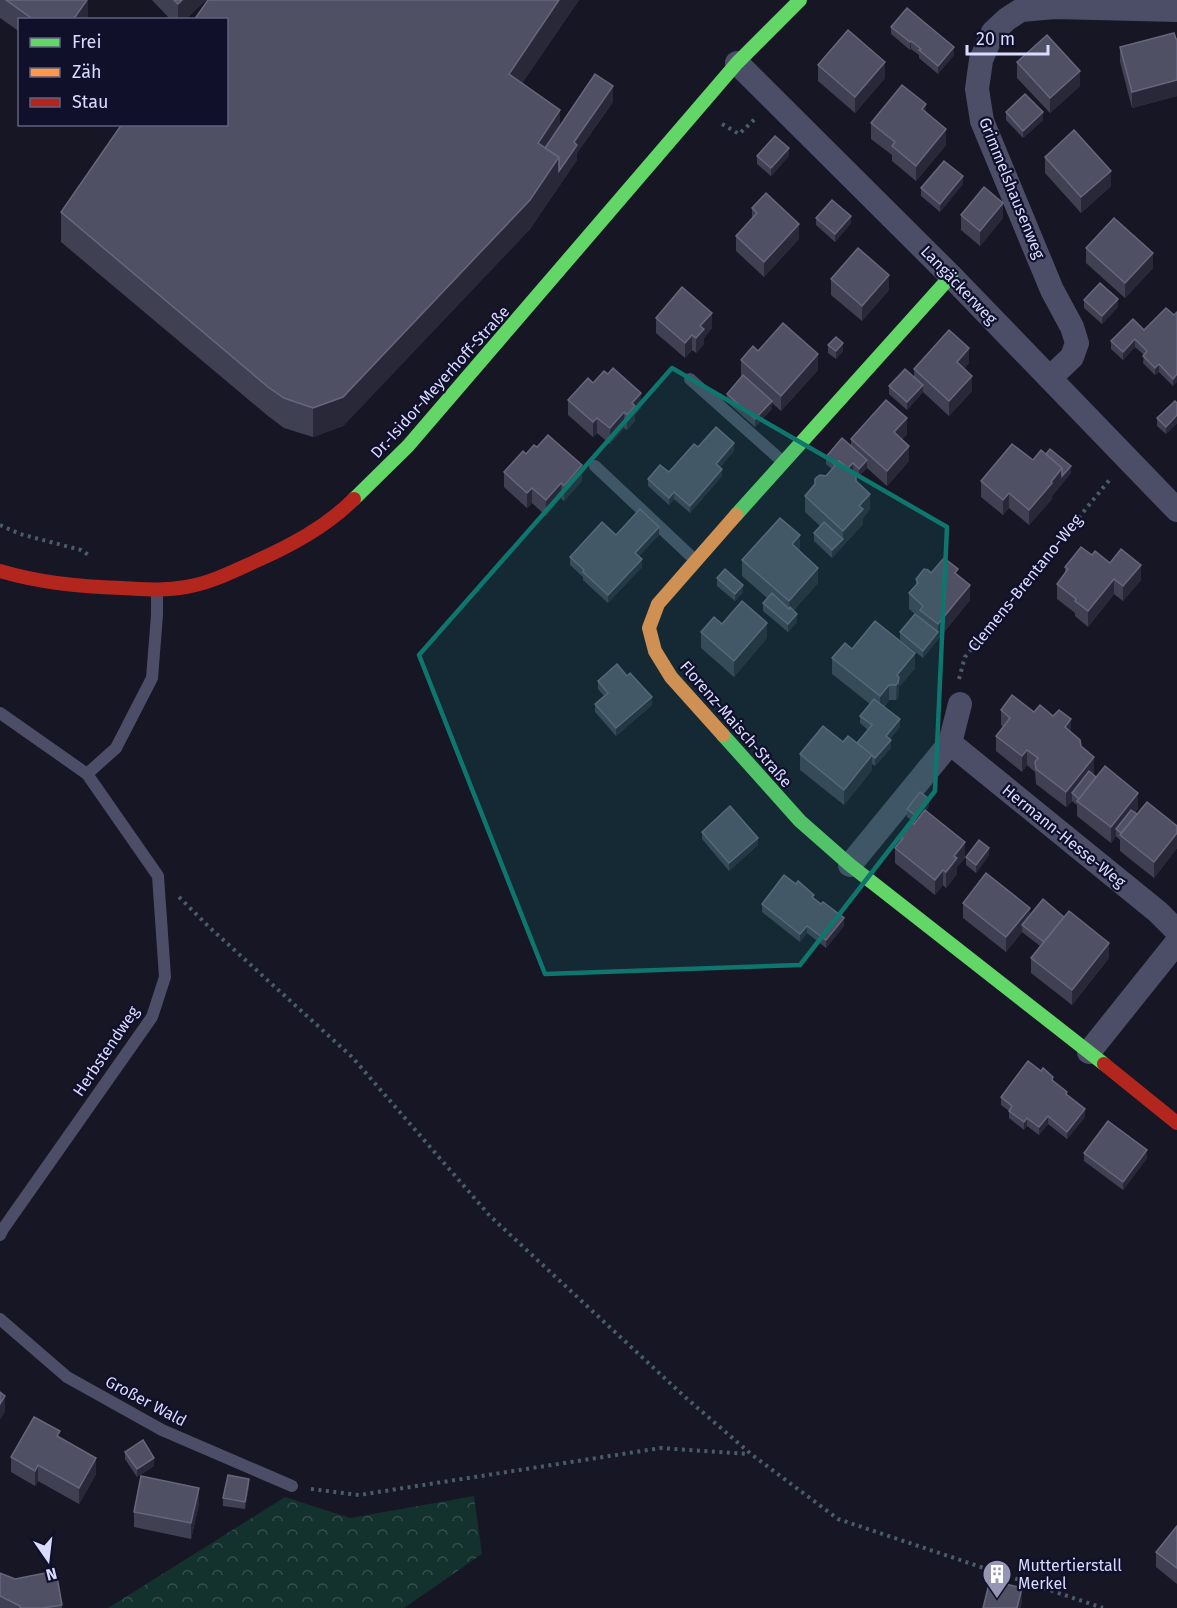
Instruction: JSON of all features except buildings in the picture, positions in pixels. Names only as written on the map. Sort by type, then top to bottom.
[{"type":"street","name":"Dr.-Isidor-Meyerhoff-Straße","points":[[0,571],[27,579],[90,587],[157,590],[186,587],[224,576],[291,545],[343,510],[408,446],[737,63],[800,0]]},
{"type":"street","name":"Grimmelshausenweg","points":[[1050,378],[1072,357],[1077,343],[1072,327],[1052,290],[982,121],[977,89],[981,60],[993,32],[1021,10],[1055,8],[1177,10]]},
{"type":"street","name":"Langäckerweg","points":[[737,63],[951,276],[1177,510]]},
{"type":"street","name":"Florenz-Maisch-Straße","points":[[951,276],[658,604],[649,628],[655,651],[671,677],[800,821],[850,865],[1177,1123]]},
{"type":"street","points":[[850,865],[950,743],[960,704]]},
{"type":"street","name":"Hermann-Hesse-Weg","points":[[950,743],[1158,912],[1177,931]]},
{"type":"street","points":[[1089,1052],[1177,942]]},
{"type":"lane","points":[[690,378],[783,462]]},
{"type":"lane","points":[[596,465],[696,561]]},
{"type":"lane","points":[[87,774],[116,748],[152,678],[157,590]]},
{"type":"lane","points":[[0,713],[87,774],[158,876]]},
{"type":"lane","name":"Herbstendweg","points":[[0,1235],[152,1017],[165,978],[158,876]]},
{"type":"lane","name":"Großer Wald","points":[[0,1319],[67,1377],[162,1430],[292,1486]]},
{"type":"path","name":"Clemens-Brentano-Weg","points":[[960,704],[959,679],[965,657],[1127,459]]},
{"type":"path","points":[[0,525],[20,534],[81,550],[90,556],[92,567]]},
{"type":"path","points":[[158,876],[208,926],[352,1057],[490,1216],[676,1389],[751,1454],[838,1519],[1103,1608]]},
{"type":"path","points":[[292,1486],[359,1495],[661,1448],[751,1454]]},
{"type":"highlighted area","points":[[672,368],[947,527],[935,791],[800,965],[545,974],[419,655]]},
{"type":"green space","points":[[474,1496],[482,1554],[404,1608],[108,1608],[285,1497],[350,1518]]},
{"type":"traffic: fast","points":[[354,499],[408,446],[737,63],[800,0]]},
{"type":"traffic: fast","points":[[736,515],[951,276]]},
{"type":"traffic: fast","points":[[723,735],[800,821],[850,865],[1104,1064]]},
{"type":"traffic: slow","points":[[723,735],[671,677],[655,651],[649,628],[658,604],[736,515]]},
{"type":"traffic: jam","points":[[0,571],[30,579],[76,585],[154,589],[186,587],[221,577],[281,549],[320,527],[354,499]]},
{"type":"traffic: jam","points":[[1104,1064],[1177,1123]]},
{"type":"place","name":"Muttertierstall Merkel","points":[[997,1600]]}]
